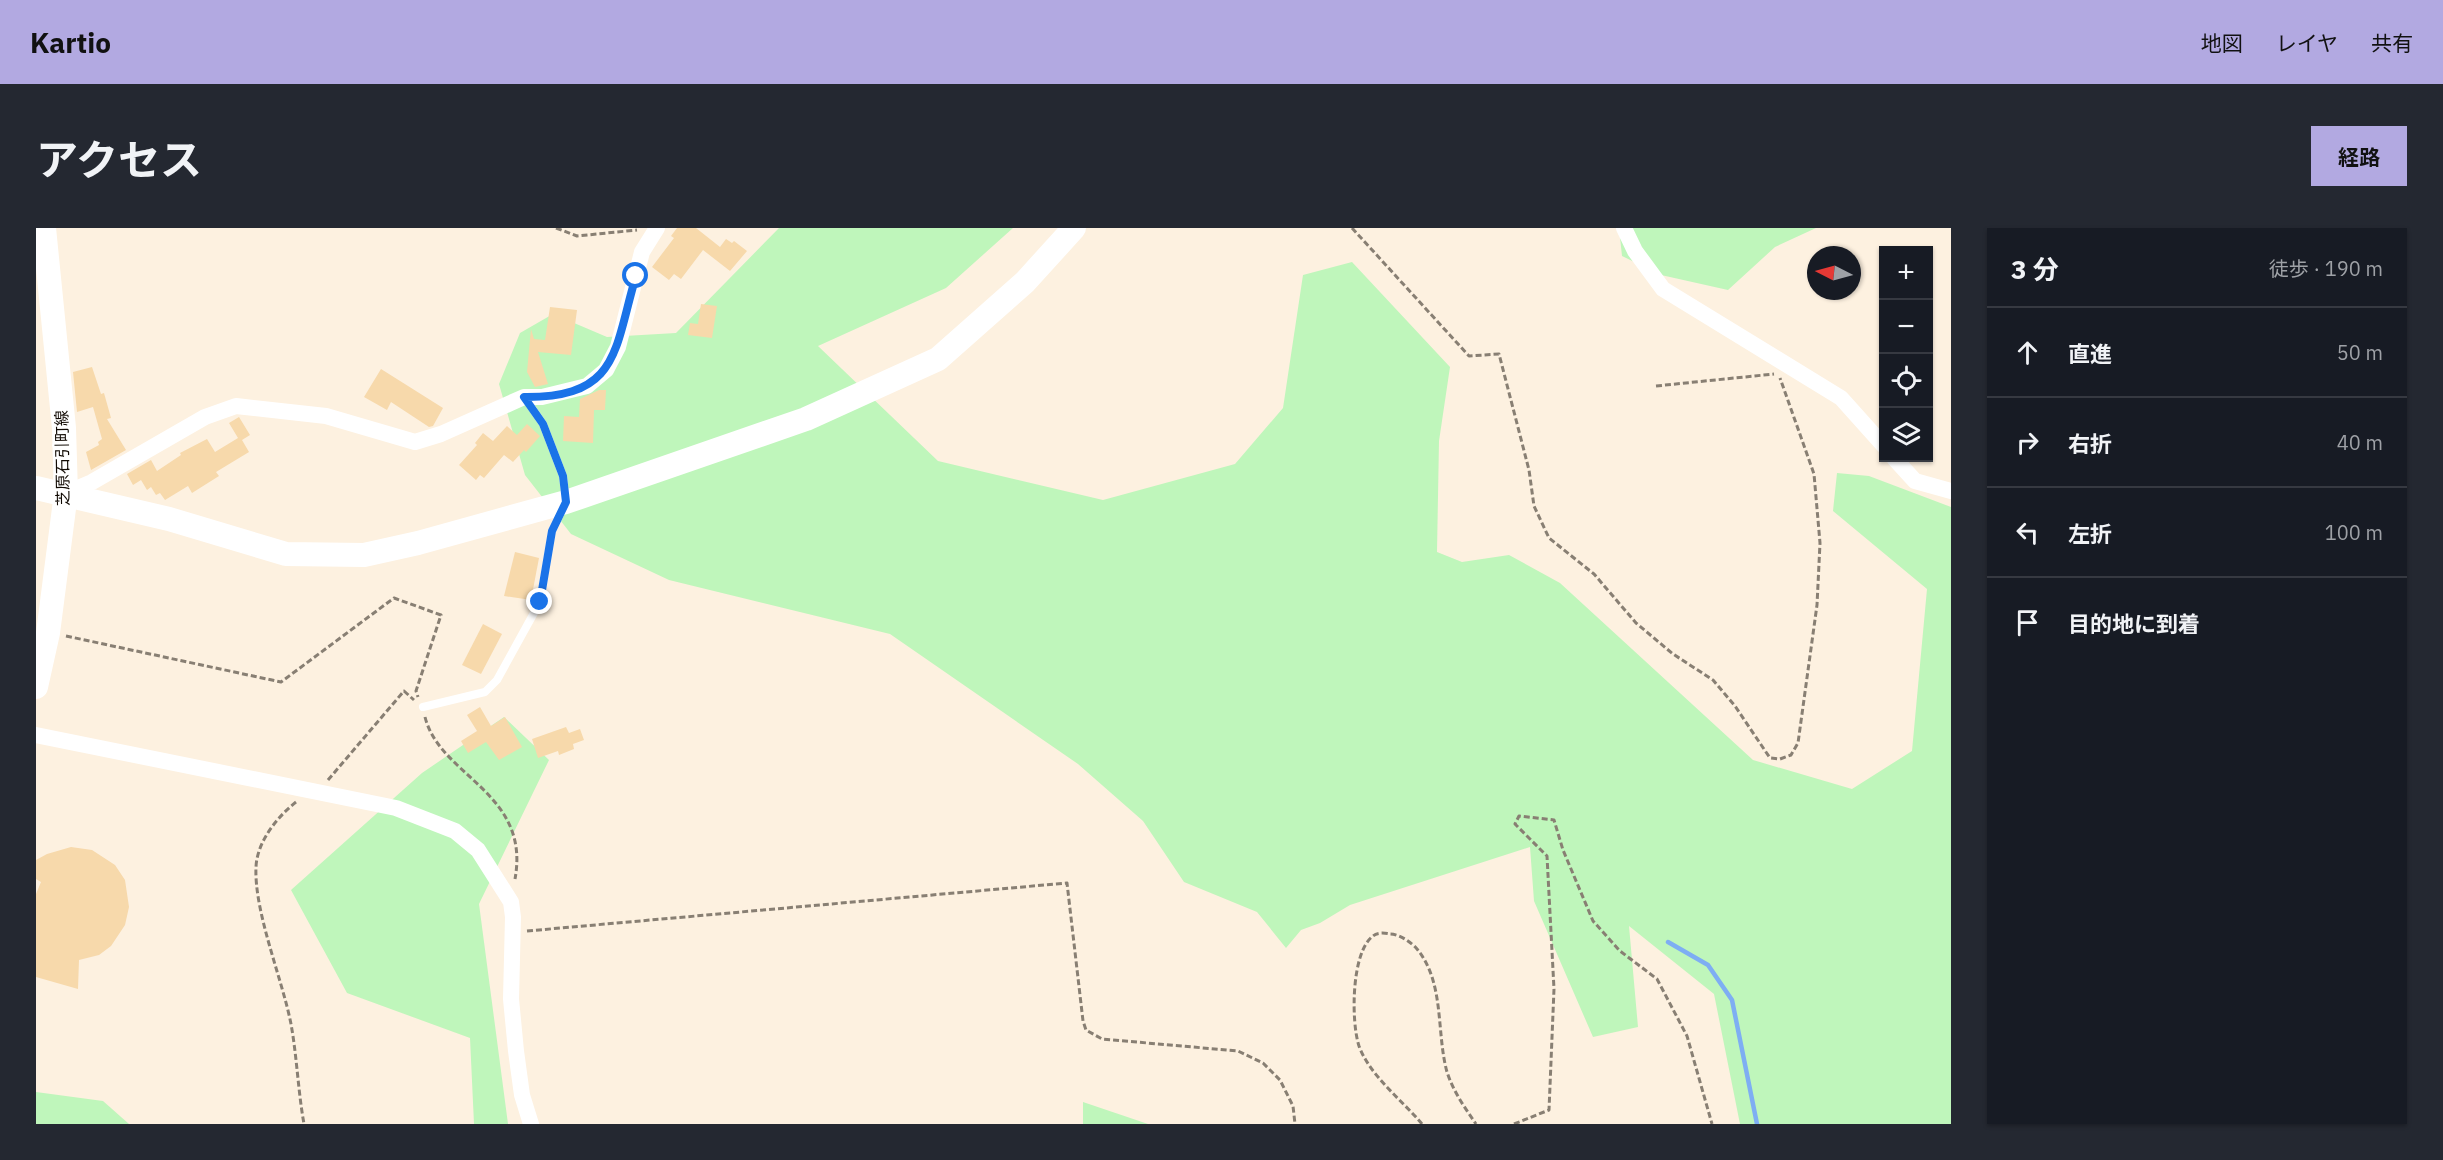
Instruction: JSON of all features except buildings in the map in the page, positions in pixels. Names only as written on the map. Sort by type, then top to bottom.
[{"type":"street","name":"芝原石引町線","points":[[36,687],[48,633],[66,493],[64,428],[44,228]]},
{"type":"street","points":[[66,493],[92,482],[205,417],[237,406],[327,416],[415,442],[450,430],[524,397],[542,398],[587,386],[606,370],[618,347],[642,252],[657,228]]},
{"type":"street","points":[[36,488],[66,493],[169,519],[286,554],[364,555],[566,502],[806,419],[938,359],[1025,282],[1074,228]]},
{"type":"street","points":[[1624,228],[1635,251],[1663,289],[1841,398],[1879,440]]},
{"type":"street","points":[[1898,462],[1915,481],[1951,491]]},
{"type":"street","points":[[36,735],[396,808],[455,831],[478,850],[511,902],[512,999],[516,1051],[522,1095],[531,1124]]},
{"type":"lane","points":[[423,707],[485,692],[497,680],[540,602],[552,531],[566,502],[563,476],[543,424],[524,397]]},
{"type":"path","points":[[556,228],[577,236],[638,230],[642,252]]},
{"type":"path","points":[[1352,228],[1469,356],[1498,354],[1529,470],[1534,506],[1549,538],[1594,574],[1636,623],[1673,654],[1713,680],[1735,706],[1770,758],[1780,759],[1791,755],[1798,743],[1817,604],[1820,543],[1814,474],[1779,374],[1656,386]]},
{"type":"path","points":[[48,633],[281,682],[393,598],[441,615],[416,691],[430,734],[497,801],[511,833],[517,868],[511,902]]},
{"type":"path","points":[[304,1124],[291,1023],[262,911],[256,867],[261,844],[274,824],[294,803],[314,793],[342,766],[404,690],[423,707]]},
{"type":"path","points":[[1514,1124],[1549,1110],[1554,989],[1547,856],[1515,824],[1519,816],[1554,820],[1563,850],[1593,921],[1620,951],[1657,979],[1687,1036],[1712,1124]]},
{"type":"path","points":[[513,932],[1067,883],[1083,1021],[1086,1030],[1101,1039],[1238,1051],[1263,1063],[1280,1080],[1293,1106],[1295,1124]]},
{"type":"path","points":[[1422,1124],[1374,1072],[1360,1048],[1355,1032],[1353,998],[1362,953],[1372,936],[1381,933],[1397,934],[1416,947],[1430,969],[1447,1071],[1458,1098],[1476,1124]]},
{"type":"green space","points":[[779,228],[1013,228],[946,288],[818,346],[938,461],[1103,500],[1235,464],[1283,408],[1303,275],[1352,262],[1450,367],[1439,441],[1437,552],[1462,562],[1509,555],[1560,583],[1753,760],[1852,789],[1912,751],[1927,589],[1833,511],[1837,473],[1869,476],[1951,507],[1951,1124],[1740,1124],[1714,994],[1629,926],[1638,1027],[1593,1037],[1534,901],[1530,847],[1350,905],[1320,923],[1301,930],[1286,948],[1257,912],[1184,882],[1143,821],[1078,764],[890,634],[669,580],[571,534],[525,475],[499,384],[520,333],[553,314],[607,337],[676,333]]},
{"type":"green space","points":[[1619,228],[1816,228],[1775,247],[1728,290],[1661,275],[1622,256]]},
{"type":"green space","points":[[504,717],[549,760],[479,904],[508,1124],[474,1124],[470,1038],[347,993],[291,890],[422,773]]},
{"type":"green space","points":[[36,1092],[103,1101],[129,1124],[36,1124]]},
{"type":"green space","points":[[1083,1102],[1148,1124],[1083,1124]]},
{"type":"waterway","points":[[1668,942],[1708,965],[1732,1000],[1757,1124]]},
{"type":"route","points":[[540,602],[552,531],[566,502],[563,476],[543,424],[524,397],[542,398],[587,386],[606,370],[618,347],[636,276]]}]
